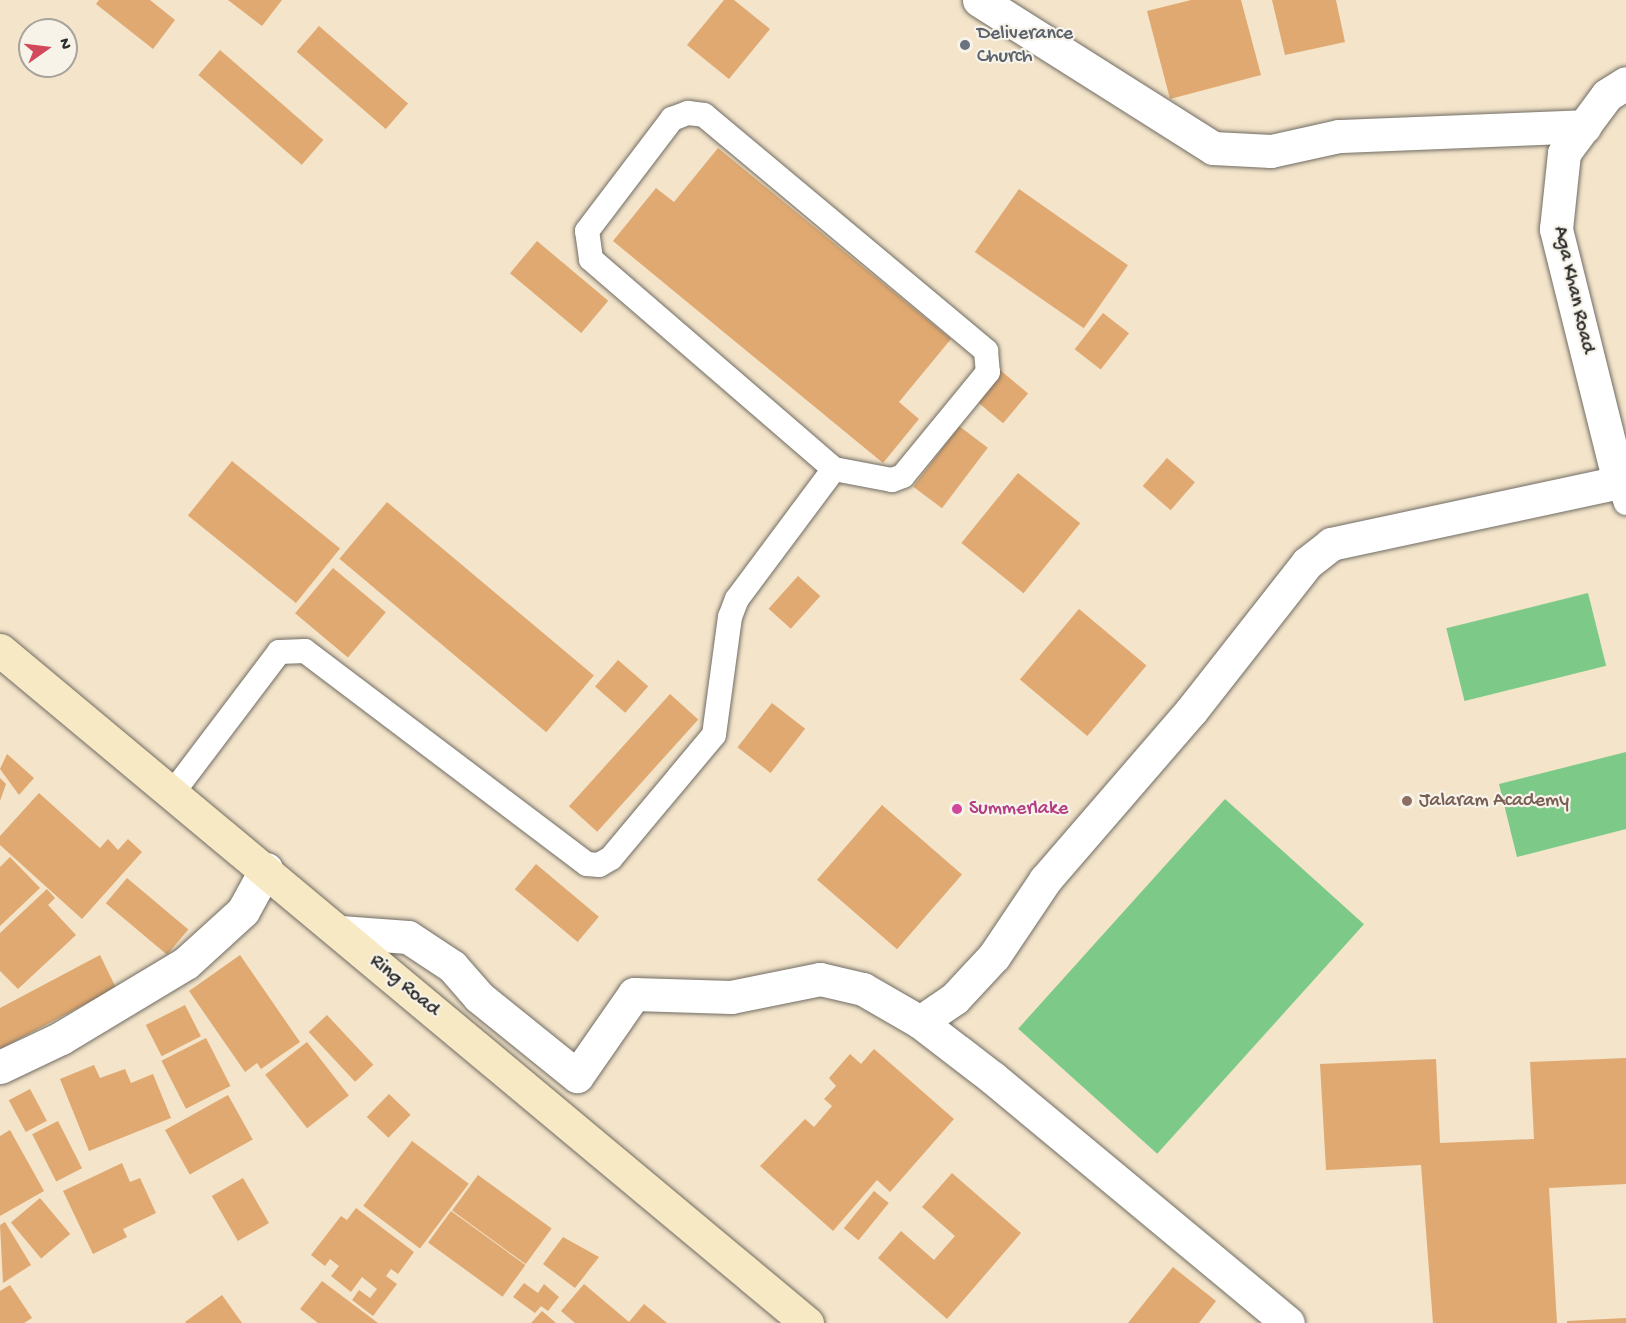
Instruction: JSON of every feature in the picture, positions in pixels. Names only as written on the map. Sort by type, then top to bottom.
[{"type":"main road","name":"Ring Road","points":[[0,650],[174,791],[807,1323]]},
{"type":"street","points":[[979,0],[1213,148],[1271,151],[1339,136],[1585,126]]},
{"type":"street","name":"Aga Khan Road","points":[[1623,493],[1556,229],[1564,153],[1606,95],[1626,83]]},
{"type":"street","points":[[920,1022],[955,998],[994,956],[1045,880],[1191,711],[1307,563],[1332,544],[1623,493]]},
{"type":"street","points":[[0,1066],[61,1038],[186,963],[243,911],[266,868]]},
{"type":"street","points":[[340,932],[408,937],[452,966],[478,997],[577,1076],[634,994],[731,997],[820,979],[863,989],[920,1022],[1047,1120],[1288,1323]]},
{"type":"lane","points":[[704,115],[986,351],[988,372],[909,472],[892,480],[834,469],[591,260],[587,231],[672,119],[704,115]]},
{"type":"lane","points":[[174,791],[279,652],[305,651],[587,864],[599,865],[611,858],[714,735],[730,617],[737,599],[834,469]]},
{"type":"green space","points":[[1588,593],[1606,666],[1464,701],[1446,628]]},
{"type":"green space","points":[[1626,752],[1626,829],[1517,857],[1499,784]]},
{"type":"green space","points":[[1225,799],[1364,924],[1157,1154],[1018,1029]]},
{"type":"building","points":[[99,0],[150,0],[175,20],[153,49],[96,4]]},
{"type":"building","points":[[228,0],[282,0],[262,26]]},
{"type":"building","points":[[724,0],[734,0],[770,29],[729,79],[687,45]]},
{"type":"building","points":[[1191,0],[1241,0],[1261,75],[1170,99],[1147,11]]},
{"type":"building","points":[[1272,0],[1336,0],[1345,42],[1285,55]]},
{"type":"building","points":[[319,26],[408,103],[386,129],[297,52]]},
{"type":"building","points":[[220,50],[323,140],[302,165],[198,75]]},
{"type":"building","points":[[718,148],[951,339],[899,402],[919,419],[883,463],[613,241],[656,188],[674,202]]},
{"type":"building","points":[[1019,189],[1128,265],[1084,328],[975,252]]},
{"type":"building","points":[[537,241],[608,301],[581,333],[510,273]]},
{"type":"building","points":[[1103,313],[1129,333],[1101,370],[1075,349]]},
{"type":"building","points":[[999,369],[1028,393],[1003,423],[974,399]]},
{"type":"building","points":[[959,426],[988,448],[942,508],[913,487]]},
{"type":"building","points":[[1167,458],[1195,482],[1171,510],[1143,486]]},
{"type":"building","points":[[232,461],[340,548],[296,603],[188,515]]},
{"type":"building","points":[[1018,473],[1080,523],[1024,593],[961,543]]},
{"type":"building","points":[[387,502],[594,676],[546,732],[339,559]]},
{"type":"building","points":[[333,568],[386,612],[348,658],[295,613]]},
{"type":"building","points":[[798,576],[820,596],[791,629],[769,609]]},
{"type":"building","points":[[1079,609],[1146,666],[1087,736],[1020,679]]},
{"type":"building","points":[[618,660],[648,686],[625,713],[595,686]]},
{"type":"building","points":[[670,694],[698,719],[597,832],[569,806]]},
{"type":"building","points":[[772,703],[805,729],[771,773],[738,747]]},
{"type":"building","points":[[7,754],[34,778],[19,795],[0,769]]},
{"type":"building","points":[[0,778],[6,784],[0,801]]},
{"type":"building","points":[[39,793],[100,848],[108,839],[118,850],[128,839],[142,852],[82,919],[0,845],[0,836]]},
{"type":"building","points":[[882,805],[962,875],[897,949],[817,880]]},
{"type":"building","points":[[10,857],[40,888],[0,926],[0,867]]},
{"type":"building","points":[[536,864],[599,917],[578,942],[515,889]]},
{"type":"building","points":[[127,878],[188,929],[167,955],[106,903]]},
{"type":"building","points":[[47,889],[55,898],[48,905],[76,935],[18,989],[0,971],[0,933]]},
{"type":"building","points":[[100,955],[116,988],[0,1049],[0,1008]]},
{"type":"building","points":[[240,955],[300,1042],[261,1069],[257,1063],[245,1072],[189,991]]},
{"type":"building","points":[[185,1005],[201,1036],[162,1056],[146,1025]]},
{"type":"building","points":[[327,1015],[373,1065],[355,1082],[309,1032]]},
{"type":"building","points":[[206,1038],[231,1086],[186,1109],[161,1061]]},
{"type":"building","points":[[307,1042],[349,1096],[307,1128],[265,1075]]},
{"type":"building","points":[[874,1049],[954,1119],[890,1192],[877,1180],[833,1231],[760,1166],[805,1119],[814,1127],[832,1106],[824,1099],[836,1086],[829,1078],[850,1054],[861,1064]]},
{"type":"building","points":[[1626,1058],[1626,1184],[1549,1188],[1557,1323],[1433,1323],[1421,1165],[1326,1170],[1320,1064],[1436,1059],[1440,1143],[1534,1139],[1530,1062]]},
{"type":"building","points":[[94,1065],[100,1078],[125,1069],[131,1083],[153,1074],[171,1118],[89,1151],[60,1079]]},
{"type":"building","points":[[30,1089],[47,1121],[26,1132],[9,1100]]},
{"type":"building","points":[[389,1094],[411,1115],[388,1138],[367,1117]]},
{"type":"building","points":[[228,1095],[253,1140],[190,1175],[165,1130]]},
{"type":"building","points":[[58,1121],[82,1168],[56,1181],[32,1134]]},
{"type":"building","points":[[10,1130],[44,1191],[0,1216],[0,1136]]},
{"type":"building","points":[[412,1141],[469,1184],[420,1248],[363,1206]]},
{"type":"building","points":[[122,1163],[130,1182],[140,1178],[156,1213],[123,1229],[127,1237],[93,1254],[63,1191]]},
{"type":"building","points":[[952,1173],[1021,1233],[947,1319],[878,1258],[901,1231],[934,1260],[955,1236],[922,1207]]},
{"type":"building","points":[[478,1175],[552,1228],[526,1264],[452,1211]]},
{"type":"building","points":[[243,1178],[269,1223],[238,1241],[212,1196]]},
{"type":"building","points":[[874,1191],[889,1203],[859,1240],[844,1228]]},
{"type":"building","points":[[40,1198],[70,1234],[41,1258],[11,1222]]},
{"type":"building","points":[[356,1208],[414,1252],[398,1274],[391,1269],[386,1276],[397,1284],[373,1316],[352,1300],[359,1290],[370,1298],[377,1289],[362,1277],[351,1292],[331,1276],[339,1266],[330,1259],[325,1266],[311,1255],[341,1216],[347,1220]]},
{"type":"building","points":[[451,1211],[525,1265],[503,1297],[428,1243]]},
{"type":"building","points":[[5,1222],[31,1265],[3,1283],[0,1225]]},
{"type":"building","points":[[563,1237],[599,1257],[575,1288],[543,1264]]},
{"type":"building","points":[[1173,1267],[1216,1301],[1199,1323],[1128,1323]]},
{"type":"building","points":[[322,1281],[378,1323],[318,1323],[300,1309]]},
{"type":"building","points":[[524,1283],[538,1293],[544,1284],[559,1297],[548,1311],[541,1306],[535,1313],[513,1297]]},
{"type":"building","points":[[584,1284],[629,1322],[644,1304],[667,1323],[575,1323],[561,1311]]},
{"type":"building","points":[[10,1285],[32,1318],[24,1323],[0,1323],[0,1291]]},
{"type":"building","points":[[222,1295],[242,1323],[185,1322]]},
{"type":"building","points":[[542,1311],[556,1323],[531,1323]]},
{"type":"building","points":[[1626,1318],[1626,1323],[1567,1323],[1567,1321]]},
{"type":"place","name":"Deliverance Church","points":[[965,45]]},
{"type":"place","name":"Jalaram Academy","points":[[1407,801]]},
{"type":"place","name":"Summerlake","points":[[957,809]]}]
